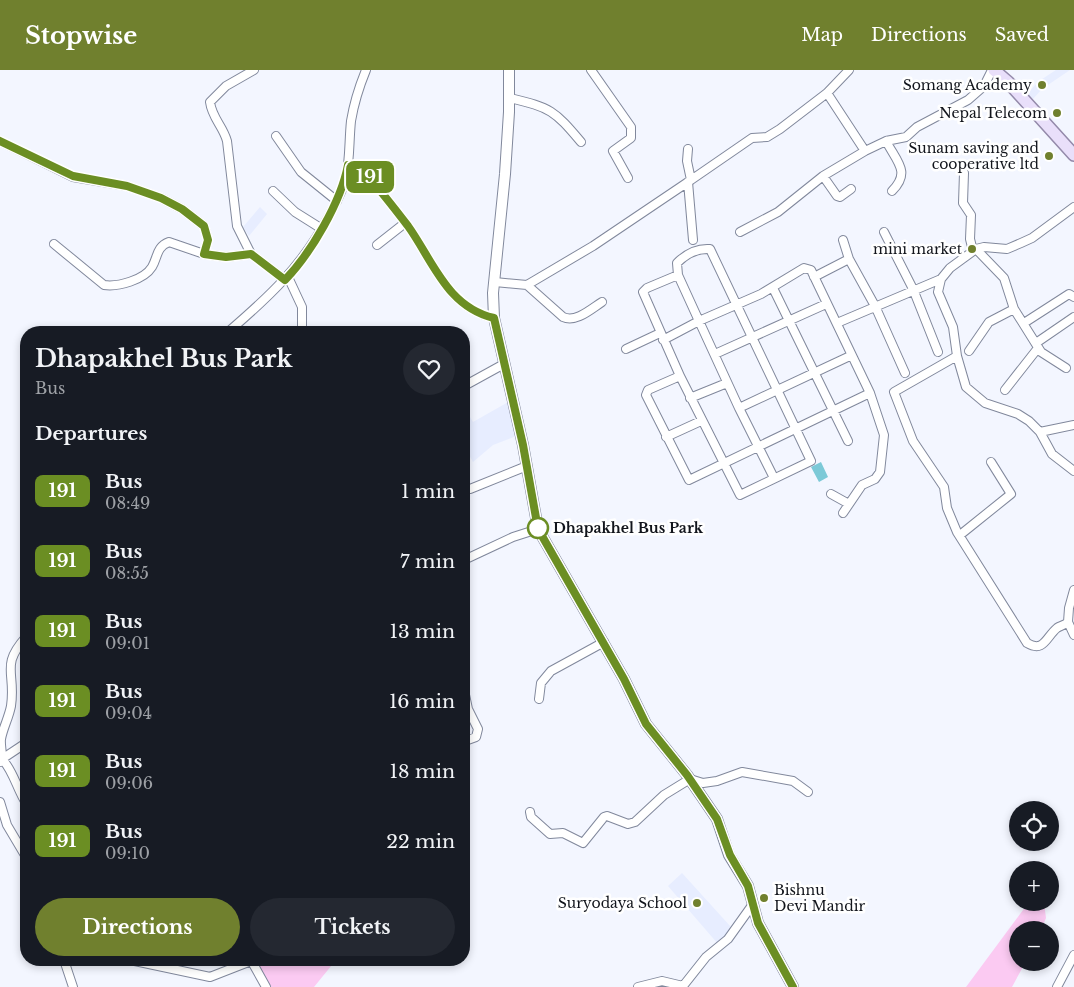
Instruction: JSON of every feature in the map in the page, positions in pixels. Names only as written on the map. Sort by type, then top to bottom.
[{"type":"main road","points":[[509,70],[510,98],[495,282],[494,318],[538,529],[604,642],[646,724],[690,779],[717,819],[730,855],[748,886],[758,923],[793,987]]},
{"type":"main road","points":[[993,70],[1008,82],[1074,155]]},
{"type":"street","points":[[254,70],[226,86],[210,102],[212,114],[223,128],[227,141],[237,226],[251,254],[286,279],[302,307],[302,326]]},
{"type":"street","points":[[236,326],[246,319],[286,279],[322,229],[337,201],[346,180],[354,105],[366,70]]},
{"type":"street","points":[[592,70],[631,127],[631,138],[613,151],[628,178]]},
{"type":"street","points":[[495,282],[527,285],[593,246],[752,138],[766,137],[780,129],[826,93],[848,70]]},
{"type":"street","points":[[740,232],[778,212],[822,176],[865,151],[886,141],[906,137],[917,127],[968,100],[984,86],[993,70]]},
{"type":"street","points":[[826,93],[865,151]]},
{"type":"street","points":[[510,98],[544,107],[556,113],[581,142]]},
{"type":"street","points":[[276,136],[301,172],[337,201]]},
{"type":"street","points":[[0,141],[73,176],[127,186],[175,205],[204,226],[208,240],[204,254]]},
{"type":"street","points":[[886,141],[903,172],[901,181],[892,191]]},
{"type":"street","points":[[688,148],[687,161],[693,240]]},
{"type":"street","points":[[348,165],[366,172],[405,223],[432,267],[456,298],[470,310],[494,318]]},
{"type":"street","points":[[964,173],[963,203],[971,215],[970,239],[974,250],[1004,278],[1014,309],[1041,352],[1066,368]]},
{"type":"street","points":[[822,176],[837,196],[840,197],[851,189]]},
{"type":"street","points":[[273,191],[295,212],[322,229]]},
{"type":"street","points":[[1074,207],[1032,238],[1021,243],[1007,249],[984,247],[974,250],[950,268],[941,279],[938,292],[952,327],[957,356],[966,387],[985,403],[1018,414],[1040,432],[1052,454],[1074,471]]},
{"type":"street","points":[[377,245],[405,223]]},
{"type":"street","points":[[884,232],[913,289],[938,352]]},
{"type":"street","points":[[843,240],[849,259],[875,306],[905,372]]},
{"type":"street","points":[[54,244],[104,285],[112,286],[133,280],[148,272],[160,248],[169,242],[204,254],[226,257],[251,254]]},
{"type":"street","points":[[678,275],[647,288],[643,292],[690,398],[722,464],[740,495],[811,461],[710,249],[692,252],[679,260],[676,264],[678,275],[727,383],[774,478]]},
{"type":"street","points":[[814,277],[849,259]]},
{"type":"street","points":[[626,349],[662,337],[699,321],[773,288],[804,268],[809,268],[837,323],[850,356],[870,393],[884,434],[882,463],[878,477],[862,485],[843,514]]},
{"type":"street","points":[[837,323],[913,289],[941,279]]},
{"type":"street","points":[[527,285],[556,312],[568,320],[574,319],[602,302]]},
{"type":"street","points":[[773,288],[816,372],[848,441]]},
{"type":"street","points":[[1024,324],[1068,294],[1074,297]]},
{"type":"street","points":[[715,354],[790,322],[826,304]]},
{"type":"street","points":[[969,350],[989,322],[1014,309]]},
{"type":"street","points":[[1005,390],[1037,345],[1074,317]]},
{"type":"street","points":[[739,408],[850,356]]},
{"type":"street","points":[[957,356],[894,392],[913,442],[944,487],[947,508],[960,535],[1027,643],[1034,647],[1041,645],[1058,627],[1068,622]]},
{"type":"street","points":[[470,383],[504,364]]},
{"type":"street","points":[[680,376],[648,390],[646,393],[666,438],[689,480],[870,393]]},
{"type":"street","points":[[690,398],[727,383]]},
{"type":"street","points":[[666,438],[701,421]]},
{"type":"street","points":[[1040,432],[1074,424]]},
{"type":"street","points":[[960,535],[1012,494],[991,462]]},
{"type":"street","points":[[470,489],[526,466]]},
{"type":"street","points":[[832,494],[849,504]]},
{"type":"street","points":[[470,559],[513,537],[538,529]]},
{"type":"street","points":[[1074,590],[1069,608],[1068,622],[1074,635]]},
{"type":"street","points":[[1,761],[1,741],[11,705],[5,662],[14,645],[20,641]]},
{"type":"street","points":[[539,699],[544,677],[604,642]]},
{"type":"street","points":[[470,713],[478,729],[476,737],[470,739]]},
{"type":"street","points":[[1,761],[20,749]]},
{"type":"street","points":[[1,761],[9,766],[20,794]]},
{"type":"street","points":[[530,812],[531,817],[550,834],[563,833],[583,843],[604,817],[607,816],[628,824],[635,822],[664,795],[690,779],[703,782],[717,781],[742,772],[793,781],[808,792]]},
{"type":"street","points":[[0,802],[7,825],[20,847]]},
{"type":"street","points":[[638,987],[662,981],[682,987],[706,957],[728,939],[753,904]]},
{"type":"street","points":[[1057,987],[1074,955]]},
{"type":"street","points":[[66,966],[73,987]]},
{"type":"street","points":[[158,966],[210,977],[237,966]]},
{"type":"street","points":[[254,966],[266,987]]},
{"type":"shaded area","name":"Somang Academy","points":[[1056,70],[1070,70],[1042,89],[1033,99],[1027,94],[1039,81]]},
{"type":"shaded area","points":[[260,207],[267,214],[249,236],[243,227]]},
{"type":"shaded area","points":[[510,401],[519,435],[493,445],[473,462],[470,457],[470,417],[473,422]]},
{"type":"shaded area","name":"Suryodaya School","points":[[682,873],[731,927],[730,934],[718,944],[668,886]]},
{"type":"shaded area","points":[[1022,911],[1045,911],[1045,921],[1015,921]]},
{"type":"shaded area","points":[[1009,929],[1009,971],[1021,971],[1012,987],[966,987]]},
{"type":"shaded area","points":[[258,966],[331,966],[314,987],[271,987]]},
{"type":"water","points":[[821,462],[828,477],[819,482],[811,467]]},
{"type":"bus line","name":"191","points":[[0,141],[73,176],[127,186],[161,198],[182,209],[204,226],[208,240],[204,254],[226,257],[251,254],[285,280],[322,229],[346,180],[348,165],[366,172],[408,226],[432,267],[456,298],[470,310],[494,318],[523,445],[538,529],[604,642],[646,724],[687,775],[717,819],[730,855],[748,886],[758,923],[793,987]]},
{"type":"place","name":"Somang Academy","points":[[1042,85]]},
{"type":"place","name":"Nepal Telecom","points":[[1057,113]]},
{"type":"place","name":"Sunam saving and cooperative ltd","points":[[1049,156]]},
{"type":"place","name":"mini market","points":[[972,249]]},
{"type":"place","name":"Dhapakhel Bus Park","points":[[538,528]]},
{"type":"place","name":"Bishnu Devi Mandir","points":[[764,898]]},
{"type":"place","name":"Suryodaya School","points":[[697,903]]}]
